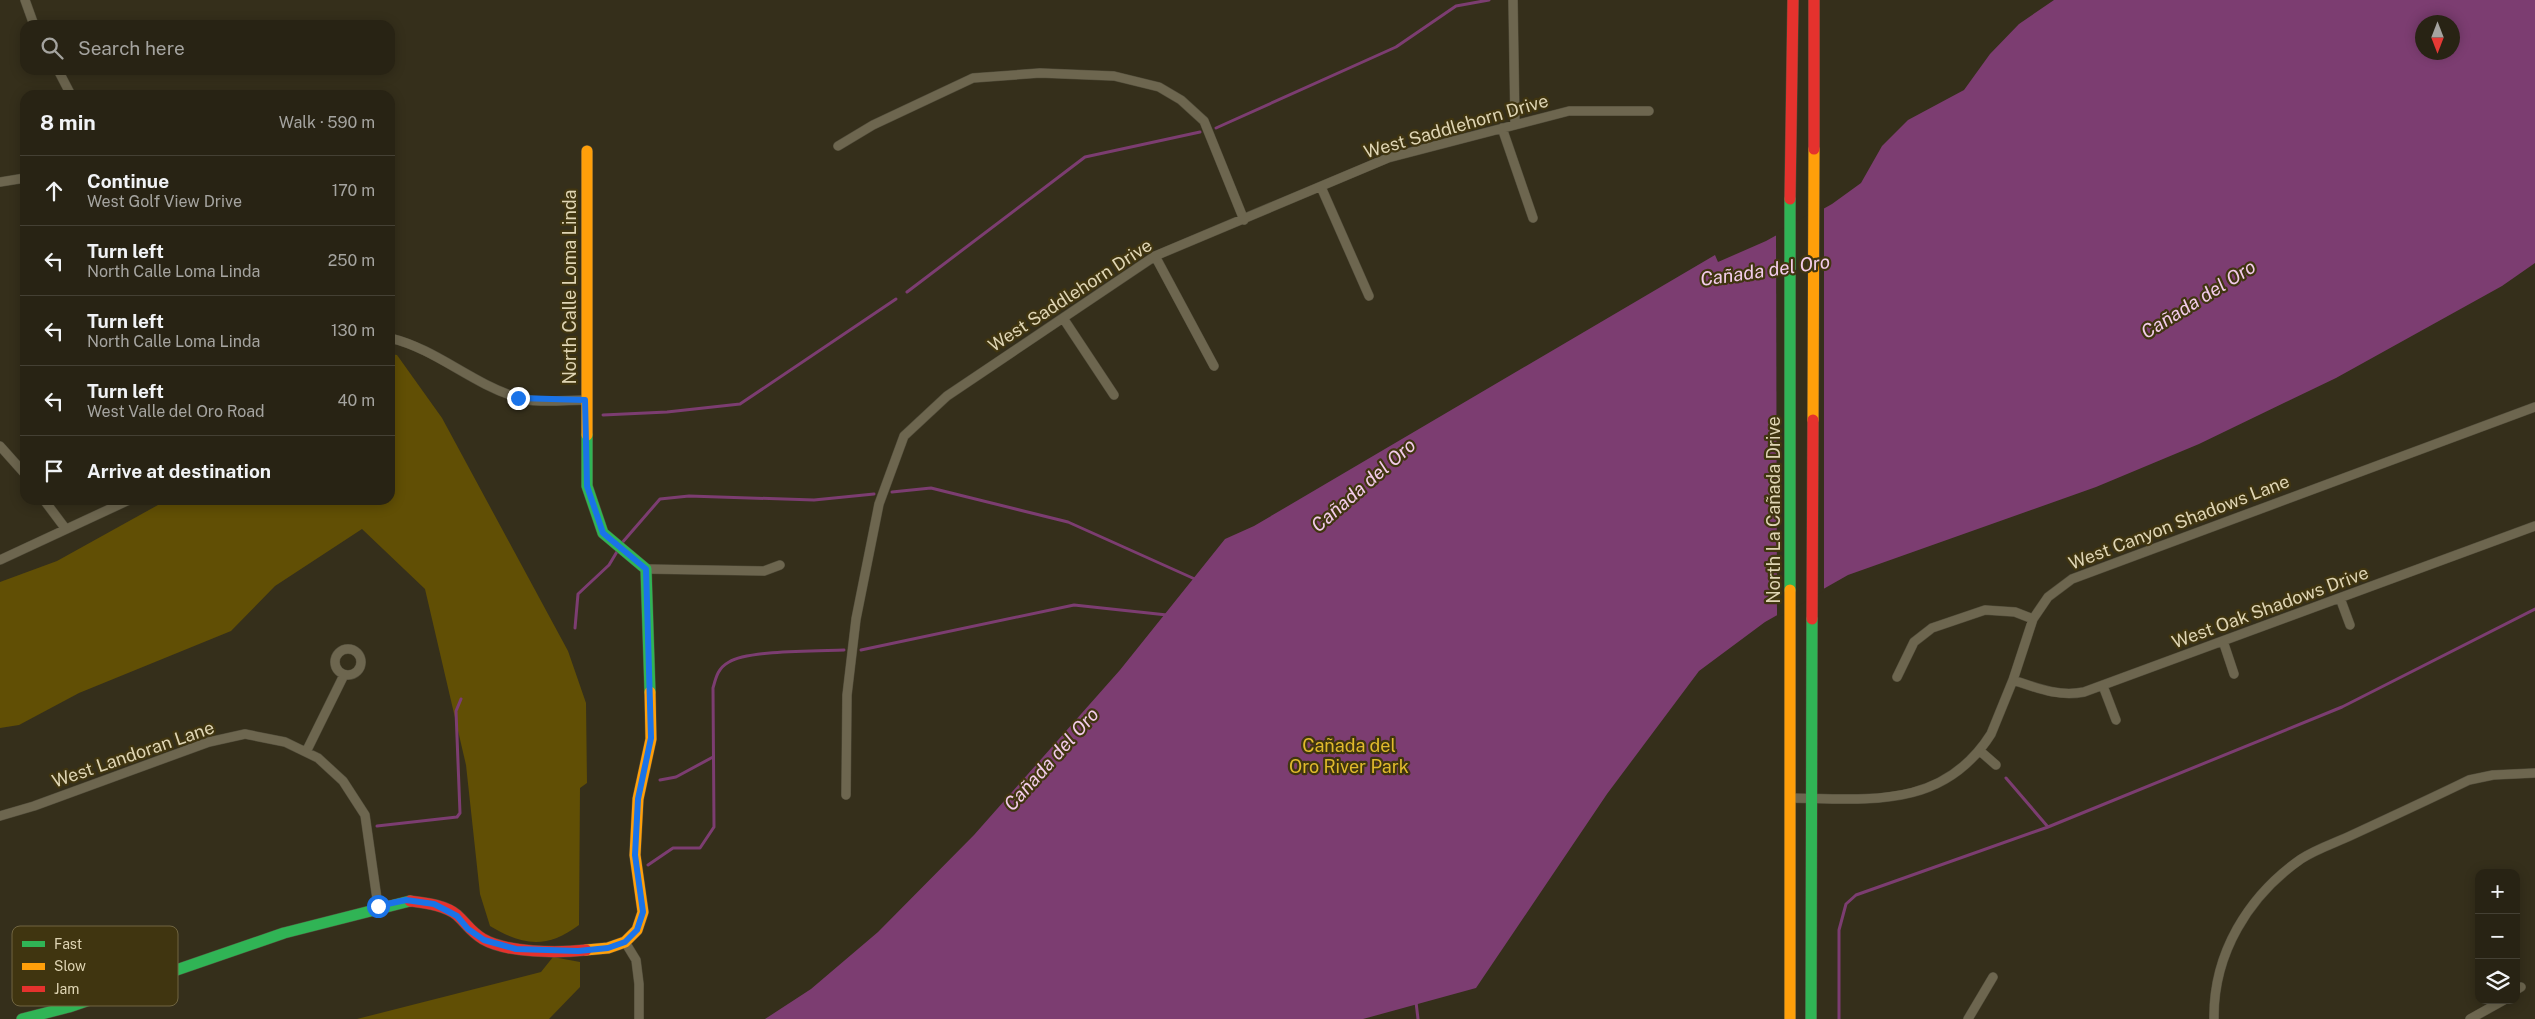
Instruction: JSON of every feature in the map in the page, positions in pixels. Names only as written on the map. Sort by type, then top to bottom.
[{"type":"main road","name":"North La Cañada Drive","points":[[1790,1019],[1790,194],[1793,0]]},
{"type":"main road","points":[[1811,1019],[1814,0]]},
{"type":"main road","name":"North Calle Loma Linda","points":[[587,151],[585,400],[587,486],[603,533],[646,569]]},
{"type":"main road","points":[[178,969],[284,933],[378,906],[406,900],[434,904],[457,916],[468,929],[484,940],[516,949],[578,951],[608,948],[625,942],[637,930],[643,912],[635,855],[638,799],[651,738],[646,569]]},
{"type":"main road","points":[[22,1019],[72,1006]]},
{"type":"street","points":[[26,0],[32,20]]},
{"type":"street","points":[[1513,1],[1515,124]]},
{"type":"street","points":[[838,146],[873,125],[973,78],[1040,74],[1114,76],[1159,87],[1181,100],[1204,121],[1244,220]]},
{"type":"street","points":[[61,75],[68,90]]},
{"type":"street","name":"West Saddlehorn Drive","points":[[846,795],[848,696],[856,617],[879,504],[904,436],[947,396],[1155,256],[1321,188],[1388,158],[1569,111],[1649,112]]},
{"type":"street","points":[[1502,128],[1534,218]]},
{"type":"street","points":[[0,182],[20,179]]},
{"type":"street","points":[[1321,188],[1369,296]]},
{"type":"street","points":[[1155,256],[1214,366]]},
{"type":"street","points":[[1063,318],[1114,395]]},
{"type":"street","points":[[395,339],[420,346],[493,388],[518,398],[585,400]]},
{"type":"street","name":"West Canyon Shadows Lane","points":[[1790,798],[1889,798],[1921,792],[1949,778],[1980,751],[1991,734],[2013,680],[2033,620],[2048,597],[2058,587],[2092,570],[2535,407]]},
{"type":"street","points":[[0,446],[20,468]]},
{"type":"street","points":[[48,505],[65,528]]},
{"type":"street","points":[[0,560],[118,505]]},
{"type":"street","name":"West Oak Shadows Drive","points":[[2013,680],[2063,694],[2084,692],[2535,526]]},
{"type":"street","points":[[646,569],[764,571],[780,565]]},
{"type":"street","points":[[2340,598],[2350,625]]},
{"type":"street","points":[[1897,677],[1914,642],[1932,628],[1985,610],[2015,612],[2033,620]]},
{"type":"street","points":[[2223,641],[2234,674]]},
{"type":"street","points":[[306,752],[344,675]]},
{"type":"street","points":[[2104,686],[2116,720]]},
{"type":"street","name":"West Landoran Lane","points":[[0,816],[34,806],[209,742],[245,734],[284,742],[318,758],[343,780],[365,815],[378,906]]},
{"type":"street","points":[[1980,751],[1996,765]]},
{"type":"street","points":[[2214,1019],[2219,978],[2230,942],[2247,910],[2272,882],[2302,858],[2468,780],[2493,775],[2535,773]]},
{"type":"street","points":[[625,942],[636,960],[639,984],[639,1019]]},
{"type":"street","points":[[1968,1019],[1992,977]]},
{"type":"street","points":[[2470,1019],[2497,1004]]},
{"type":"shaded area","points":[[395,355],[397,355],[442,418],[568,651],[586,703],[587,783],[580,788],[579,925],[556,938],[535,942],[513,938],[490,926],[480,894],[466,765],[425,589],[362,529],[275,586],[231,631],[79,693],[19,725],[0,728],[0,582],[57,561],[158,505],[395,505]]},
{"type":"shaded area","points":[[553,957],[580,962],[580,987],[549,1019],[357,1019],[541,972]]},
{"type":"water","name":"Cañada del Oro","points":[[2054,0],[2535,0],[2535,263],[2502,286],[2336,378],[2199,444],[2096,487],[1848,575],[1765,622],[1699,671],[1607,794],[1476,988],[1363,1019],[765,1019],[811,989],[878,932],[974,835],[1120,670],[1225,539],[1254,526],[1715,255],[1718,262],[1766,241],[1832,204],[1861,183],[1882,146],[1908,120],[1964,90],[1990,54],[2019,24]]},
{"type":"pier","points":[[1824,206],[1824,591],[1777,618],[1776,232]]},
{"type":"waterway","points":[[1216,128],[1396,47],[1456,6],[1489,0]]},
{"type":"waterway","points":[[907,292],[1085,157],[1200,132]]},
{"type":"waterway","points":[[603,415],[667,412],[740,404],[896,299]]},
{"type":"waterway","points":[[892,492],[931,488],[1068,522],[1197,580]]},
{"type":"waterway","points":[[621,544],[660,499],[689,496],[814,500],[874,494]]},
{"type":"waterway","points":[[575,628],[578,594],[609,565],[618,550]]},
{"type":"waterway","points":[[861,650],[1074,605],[1167,615]]},
{"type":"waterway","points":[[1839,1019],[1839,930],[1846,904],[1856,895],[2048,827],[2342,707],[2535,609]]},
{"type":"waterway","points":[[648,865],[673,848],[700,848],[714,827],[713,688],[716,677],[722,667],[738,658],[751,655],[844,650]]},
{"type":"waterway","points":[[377,826],[457,817],[460,813],[456,711],[461,699]]},
{"type":"waterway","points":[[660,780],[676,777],[713,757]]},
{"type":"waterway","points":[[2006,778],[2048,827]]},
{"type":"waterway","points":[[1416,1002],[1418,1019]]},
{"type":"traffic: fast","points":[[1790,199],[1790,590]]},
{"type":"traffic: fast","points":[[587,435],[587,486],[603,533],[646,569],[650,692]]},
{"type":"traffic: fast","points":[[1811,1019],[1812,619]]},
{"type":"traffic: fast","points":[[178,969],[284,933],[410,901]]},
{"type":"traffic: fast","points":[[22,1019],[72,1006]]},
{"type":"traffic: slow","points":[[1813,420],[1814,149]]},
{"type":"traffic: slow","points":[[587,151],[587,435]]},
{"type":"traffic: slow","points":[[1790,590],[1790,1019]]},
{"type":"traffic: slow","points":[[586,950],[608,948],[625,942],[637,930],[643,912],[635,855],[638,799],[651,739],[650,692]]},
{"type":"traffic: jam","points":[[1790,199],[1793,0]]},
{"type":"traffic: jam","points":[[1814,0],[1814,149]]},
{"type":"traffic: jam","points":[[1812,619],[1813,420]]},
{"type":"traffic: jam","points":[[410,901],[447,909],[457,915],[483,939],[493,944],[547,952],[586,950]]},
{"type":"route","points":[[378,906],[406,900],[434,904],[457,916],[468,929],[484,940],[516,949],[578,951],[608,948],[625,942],[637,930],[643,912],[635,855],[638,799],[651,738],[646,569],[603,533],[587,486],[585,400],[518,398]]},
{"type":"park label","name":"Cañada del Oro River Park","points":[[1349,755]]}]
